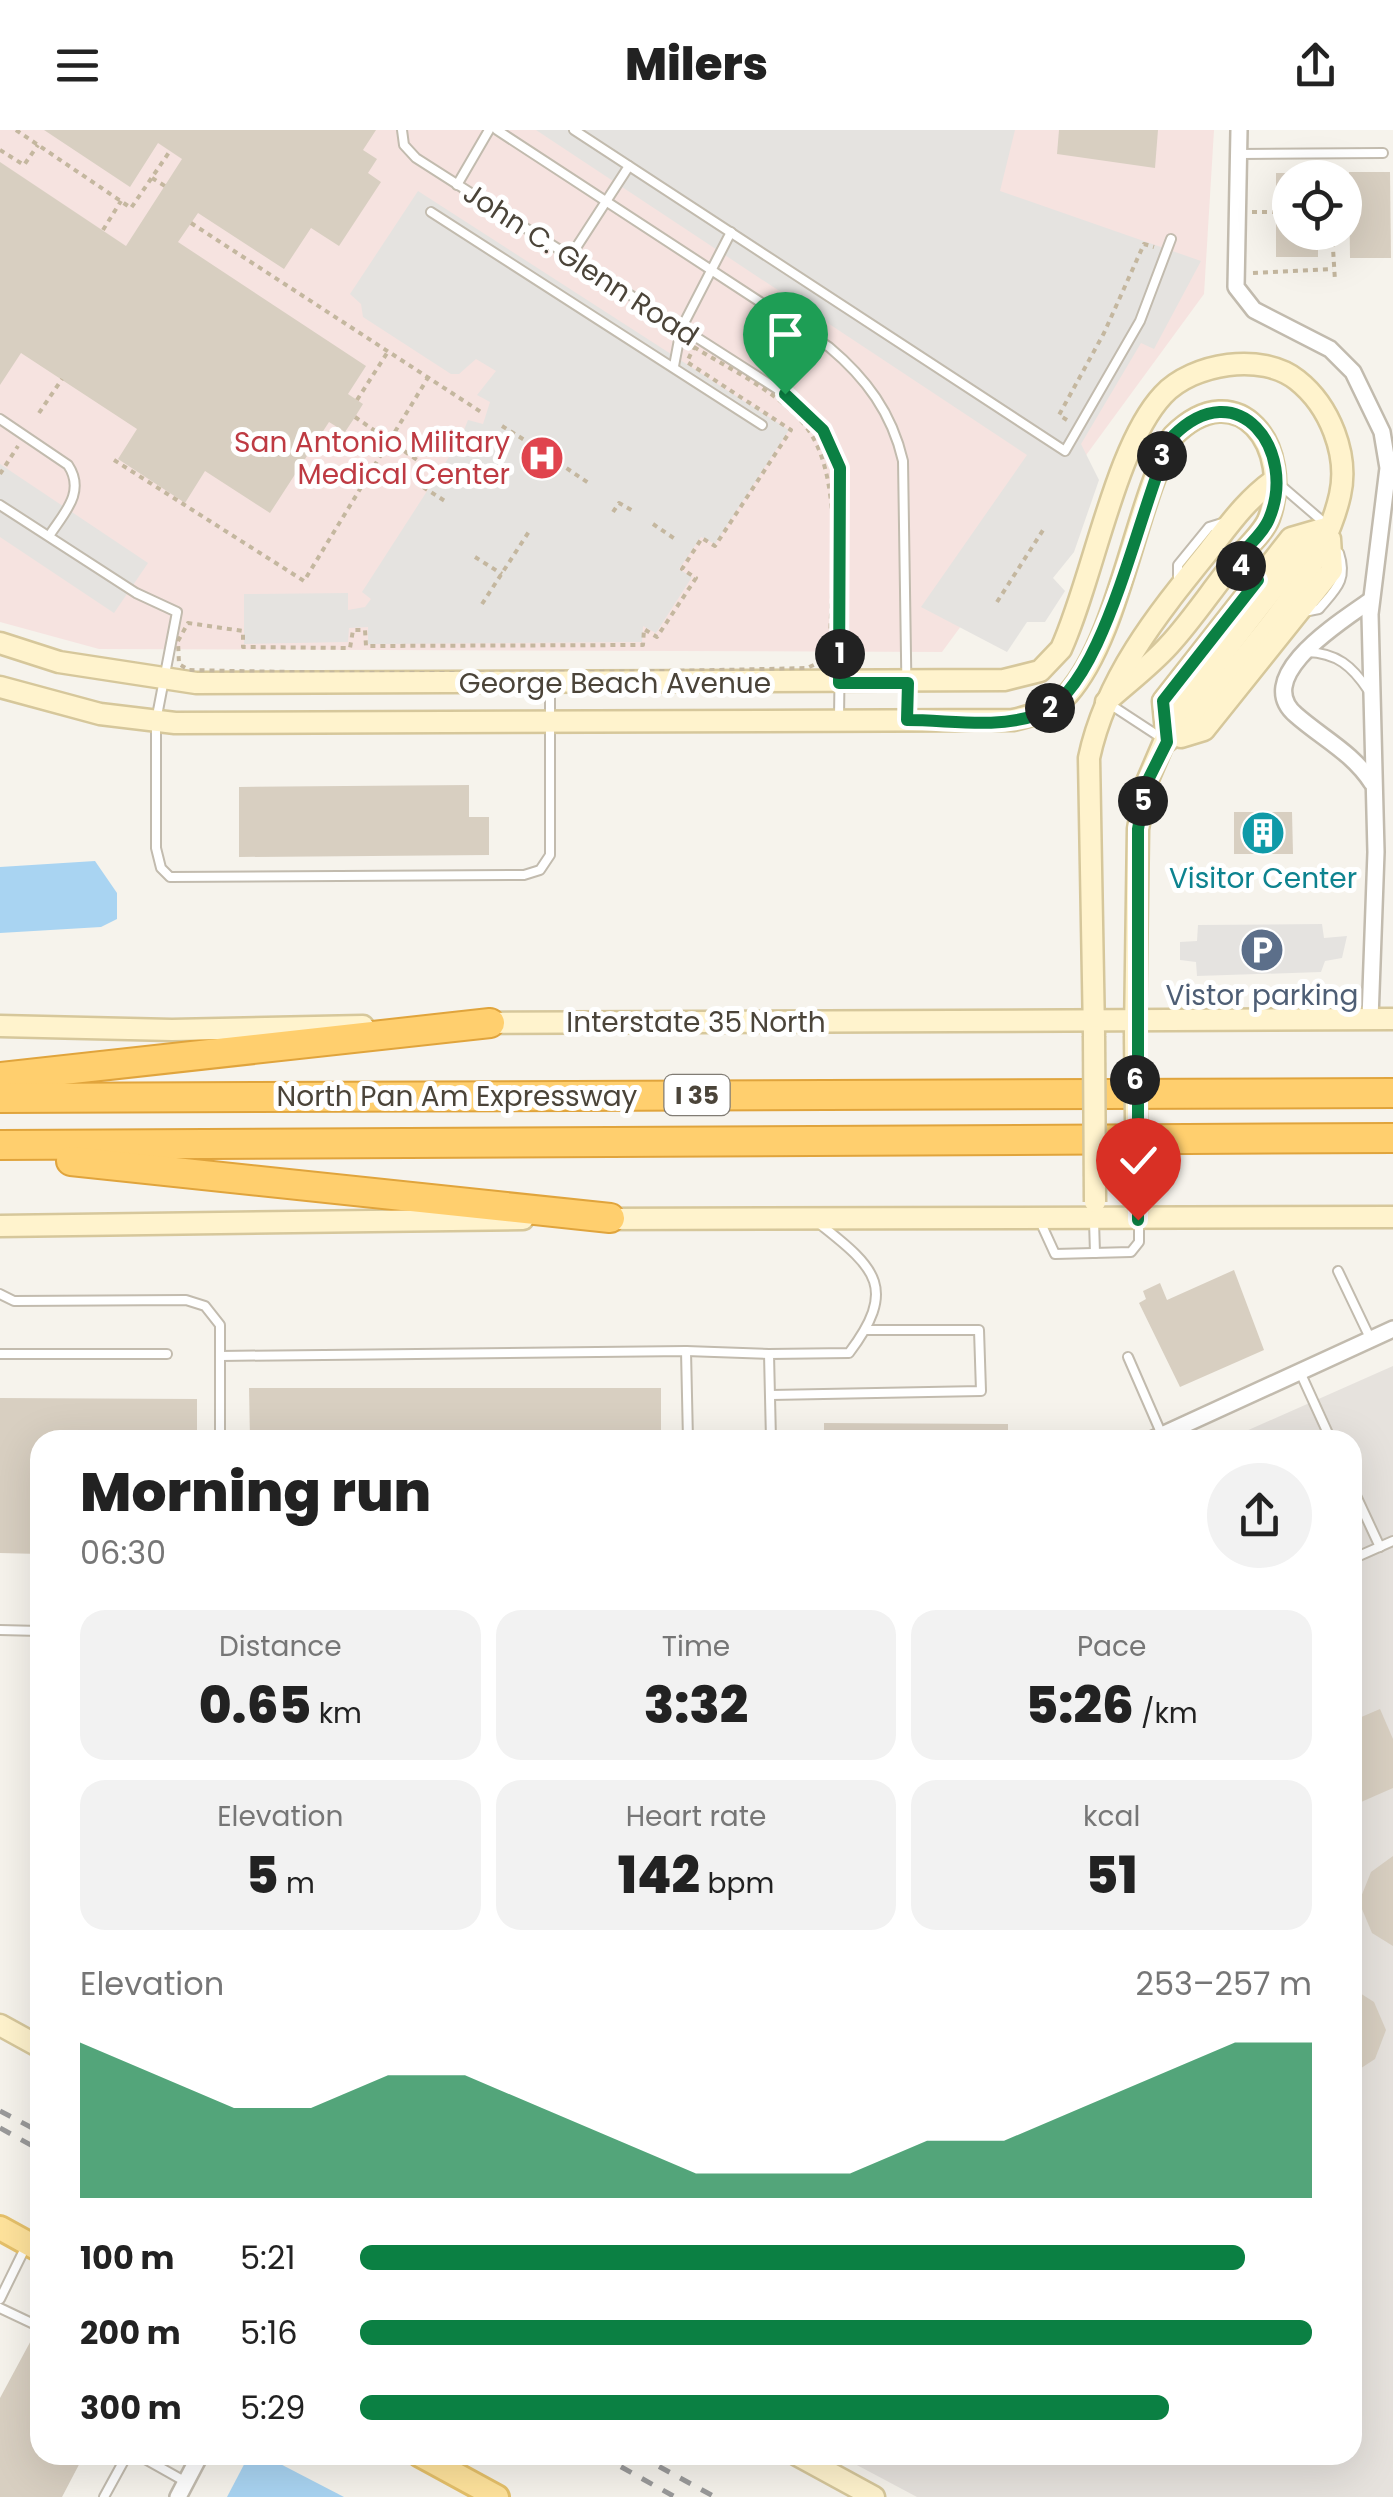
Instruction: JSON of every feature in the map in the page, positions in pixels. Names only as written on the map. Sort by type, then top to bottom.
[{"type":"highway","points":[[0,1078],[490,1023]]},
{"type":"highway","name":"North Pan Am Expressway","points":[[0,1098],[1393,1093]]},
{"type":"highway","name":"North Pan Am Expressway","points":[[0,1145],[1390,1139]]},
{"type":"highway","points":[[0,1153],[610,1218]]},
{"type":"main road","points":[[0,2228],[30,2244]]},
{"type":"main road","points":[[439,2465],[498,2497]]},
{"type":"street","points":[[1239,130],[1234,225],[1236,287],[1264,316],[1330,349],[1353,372],[1382,432],[1387,498],[1371,600],[1374,786],[1370,1019]]},
{"type":"street","name":"George Beach Avenue","points":[[0,643],[59,662],[162,679],[263,684],[1004,680],[1040,671],[1061,648],[1074,620],[1132,444],[1164,394],[1204,369],[1253,363],[1296,378],[1330,420],[1344,465],[1340,497],[1329,527]]},
{"type":"street","name":"George Beach Avenue","points":[[0,687],[100,714],[156,721],[1013,720],[1042,714],[1066,697],[1090,664],[1162,456],[1173,436],[1189,420],[1211,410],[1241,415],[1256,425],[1272,452],[1274,480]]},
{"type":"street","points":[[1094,1211],[1088,758],[1098,718],[1144,630],[1178,588],[1224,553],[1231,520],[1246,500],[1274,480]]},
{"type":"street","points":[[1106,702],[1224,553],[1274,480]]},
{"type":"street","points":[[1167,742],[1163,701],[1318,560],[1329,527]]},
{"type":"street","points":[[1138,1212],[1138,829],[1146,784],[1167,742],[1191,723],[1278,597],[1291,538],[1329,527]]},
{"type":"street","points":[[1371,600],[1303,652],[1286,674],[1290,711],[1349,756],[1374,786]]},
{"type":"street","name":"Interstate 35 North","points":[[0,1026],[172,1030],[490,1023],[1135,1028],[1393,1019]]},
{"type":"street","points":[[0,1226],[810,1216],[1039,1219],[1094,1211],[1393,1217]]},
{"type":"street","points":[[1174,1430],[1393,1329]]},
{"type":"street","points":[[0,2025],[30,2042]]},
{"type":"street","points":[[182,2490],[195,2465]]},
{"type":"street","points":[[815,2465],[874,2497]]},
{"type":"lane","name":"John C. Glenn Road","points":[[402,130],[404,145],[416,158],[785,394],[823,430],[840,468],[842,496],[839,720]]},
{"type":"lane","points":[[457,184],[490,130]]},
{"type":"lane","points":[[497,130],[853,367],[892,424],[906,487],[907,720]]},
{"type":"lane","points":[[574,130],[1065,451],[1140,321],[1167,238]]},
{"type":"lane","points":[[1239,154],[1383,152]]},
{"type":"lane","points":[[570,256],[630,166]]},
{"type":"lane","points":[[431,212],[762,426]]},
{"type":"lane","points":[[674,366],[681,329],[714,272],[731,232]]},
{"type":"lane","points":[[0,419],[68,465],[75,476],[76,494],[49,536]]},
{"type":"lane","points":[[1224,553],[1278,597],[1319,609],[1342,582],[1345,571],[1329,527],[1274,480]]},
{"type":"lane","points":[[0,504],[136,593],[177,612],[156,721],[156,848],[161,868],[170,877],[524,875],[540,870],[550,854],[550,684]]},
{"type":"lane","points":[[1178,588],[1178,565],[1209,528],[1231,520]]},
{"type":"lane","points":[[1303,652],[1323,652],[1346,662],[1371,694]]},
{"type":"lane","points":[[1106,702],[1167,742]]},
{"type":"lane","points":[[1094,1211],[1095,1253]]},
{"type":"lane","points":[[1039,1219],[1056,1254],[1131,1252],[1139,1242],[1138,1212]]},
{"type":"lane","points":[[220,1356],[850,1353],[874,1320],[876,1288],[864,1258],[810,1216]]},
{"type":"lane","points":[[1338,1271],[1370,1340]]},
{"type":"lane","points":[[0,1294],[14,1301],[186,1300],[205,1306],[220,1325],[220,1430]]},
{"type":"lane","points":[[771,1395],[981,1391],[979,1330],[866,1330]]},
{"type":"lane","points":[[686,1351],[688,1430]]},
{"type":"lane","points":[[0,1354],[166,1354]]},
{"type":"lane","points":[[770,1354],[771,1430]]},
{"type":"lane","points":[[1128,1357],[1154,1430]]},
{"type":"lane","points":[[1300,1372],[1326,1430]]},
{"type":"lane","points":[[1362,1508],[1380,1546]]},
{"type":"lane","points":[[1362,1554],[1393,1540]]},
{"type":"lane","points":[[0,1630],[30,1631]]},
{"type":"lane","points":[[0,2299],[30,2252]]},
{"type":"lane","points":[[0,2308],[30,2322]]},
{"type":"lane","points":[[104,2497],[121,2465]]},
{"type":"lane","points":[[151,2465],[182,2490]]},
{"type":"path","points":[[16,130],[131,208],[170,151]]},
{"type":"path","points":[[0,150],[24,165],[38,145]]},
{"type":"path","points":[[152,178],[165,186]]},
{"type":"path","points":[[103,230],[121,201]]},
{"type":"path","points":[[1248,212],[1272,212]]},
{"type":"path","points":[[191,224],[480,412]]},
{"type":"path","points":[[1062,431],[1069,422],[1059,415],[1104,333],[1144,244],[1158,248],[1167,238]]},
{"type":"path","points":[[1332,250],[1335,281]]},
{"type":"path","points":[[1248,273],[1333,269]]},
{"type":"path","points":[[694,347],[802,420],[824,459],[830,489],[830,649],[820,664],[807,668],[684,671],[264,672],[190,670],[177,658],[184,626],[198,621],[243,631],[243,647],[350,648],[352,630],[365,630],[366,646],[644,645],[644,629],[658,637],[696,578],[682,568],[694,551],[702,538],[715,546],[791,430],[687,362],[694,347]]},
{"type":"path","points":[[357,400],[389,350]]},
{"type":"path","points":[[114,460],[304,580],[430,376]]},
{"type":"path","points":[[39,412],[62,379]]},
{"type":"path","points":[[354,417],[434,471]]},
{"type":"path","points":[[502,426],[530,444]]},
{"type":"path","points":[[0,474],[20,442]]},
{"type":"path","points":[[550,457],[590,484]]},
{"type":"path","points":[[424,487],[448,503]]},
{"type":"path","points":[[613,512],[619,503],[633,512]]},
{"type":"path","points":[[652,524],[675,539]]},
{"type":"path","points":[[997,602],[1045,527]]},
{"type":"path","points":[[482,604],[530,530]]},
{"type":"path","points":[[475,557],[502,574]]},
{"type":"shaded area","name":"San Antonio Military Medical Center","points":[[0,130],[1214,130],[1204,294],[942,652],[99,649],[0,622]]},
{"type":"shaded area","points":[[536,130],[1015,130],[1000,191],[1201,261],[1154,349],[1141,343],[1081,444],[1099,480],[1074,552],[1053,578],[1065,591],[1045,622],[1027,622],[1007,652],[921,607],[1027,455]]},
{"type":"shaded area","points":[[418,191],[789,430],[715,544],[701,537],[679,569],[692,577],[656,633],[643,626],[642,642],[368,644],[368,627],[349,628],[348,642],[244,644],[244,594],[348,593],[348,610],[365,607],[371,599],[362,592],[460,440],[468,420],[483,424],[490,402],[477,395],[496,371],[476,359],[459,374],[451,374],[363,317],[361,304],[350,294]]},
{"type":"shaded area","points":[[0,464],[148,563],[114,613],[0,537]]},
{"type":"shaded area","name":"Vistor parking","points":[[1322,924],[1324,938],[1347,936],[1342,958],[1325,961],[1321,972],[1197,976],[1196,962],[1180,960],[1180,942],[1197,941],[1198,925]]},
{"type":"shaded area","points":[[1393,1366],[1393,2497],[917,2497],[857,2465],[1362,2465],[1362,1430],[1249,1430]]},
{"type":"water","points":[[95,861],[117,893],[117,919],[101,927],[0,933],[0,867]]},
{"type":"water","points":[[244,2465],[282,2465],[344,2497],[227,2497]]},
{"type":"building","name":"San Antonio Military Medical Center","points":[[44,130],[376,130],[363,150],[377,159],[368,173],[381,182],[339,246],[311,228],[284,269],[198,213],[178,242],[366,366],[348,394],[363,404],[355,417],[345,432],[329,422],[270,513],[205,471],[185,503],[118,459],[137,429],[21,353],[0,385],[0,162],[126,246],[182,159],[158,143],[130,187]]},
{"type":"building","points":[[1059,130],[1158,130],[1155,168],[1057,154]]},
{"type":"building","points":[[1362,172],[1390,172],[1391,258],[1350,258],[1350,250],[1362,250]]},
{"type":"building","points":[[1276,250],[1318,250],[1318,257],[1276,257]]},
{"type":"building","points":[[469,785],[469,817],[489,817],[489,855],[239,857],[239,787]]},
{"type":"building","name":"Visitor Center","points":[[1234,812],[1292,812],[1293,854],[1234,854]]},
{"type":"building","points":[[1234,1270],[1264,1350],[1180,1387],[1139,1303],[1146,1299],[1143,1291],[1160,1283],[1167,1300]]},
{"type":"building","points":[[249,1388],[661,1388],[661,1430],[250,1430]]},
{"type":"building","points":[[0,1398],[197,1399],[197,1430],[30,1430],[30,1554],[0,1553]]},
{"type":"building","points":[[824,1423],[1008,1424],[1008,1430],[824,1430]]},
{"type":"building","points":[[1380,1709],[1393,1739],[1393,1788],[1362,1802],[1362,1717]]},
{"type":"building","points":[[1393,1856],[1393,1946],[1372,1933],[1362,1909],[1362,1894],[1371,1872]]},
{"type":"building","points":[[1362,1994],[1374,2002],[1386,2030],[1375,2059],[1362,2067]]},
{"type":"building","points":[[30,2342],[30,2465],[79,2465],[62,2497],[0,2497],[0,2398]]},
{"type":"railway","points":[[0,2111],[30,2127]]},
{"type":"railway","points":[[0,2128],[30,2144]]},
{"type":"railway","points":[[618,2465],[675,2497]]},
{"type":"railway","points":[[656,2465],[715,2497]]},
{"type":"place","name":"San Antonio Military Medical Center","points":[[542,458]]},
{"type":"place","name":"Visitor Center","points":[[1263,833]]},
{"type":"place","name":"Vistor parking","points":[[1262,950]]},
{"type":"route","points":[[785,394],[823,430],[840,468],[839,683],[908,683],[907,720],[982,724],[1013,720],[1042,714],[1066,697],[1090,664],[1162,456],[1173,436],[1189,420],[1211,410],[1241,415],[1256,425],[1272,452],[1274,480],[1269,520],[1234,561],[1258,580],[1163,701],[1167,742],[1146,784],[1138,829],[1138,1220]]}]
